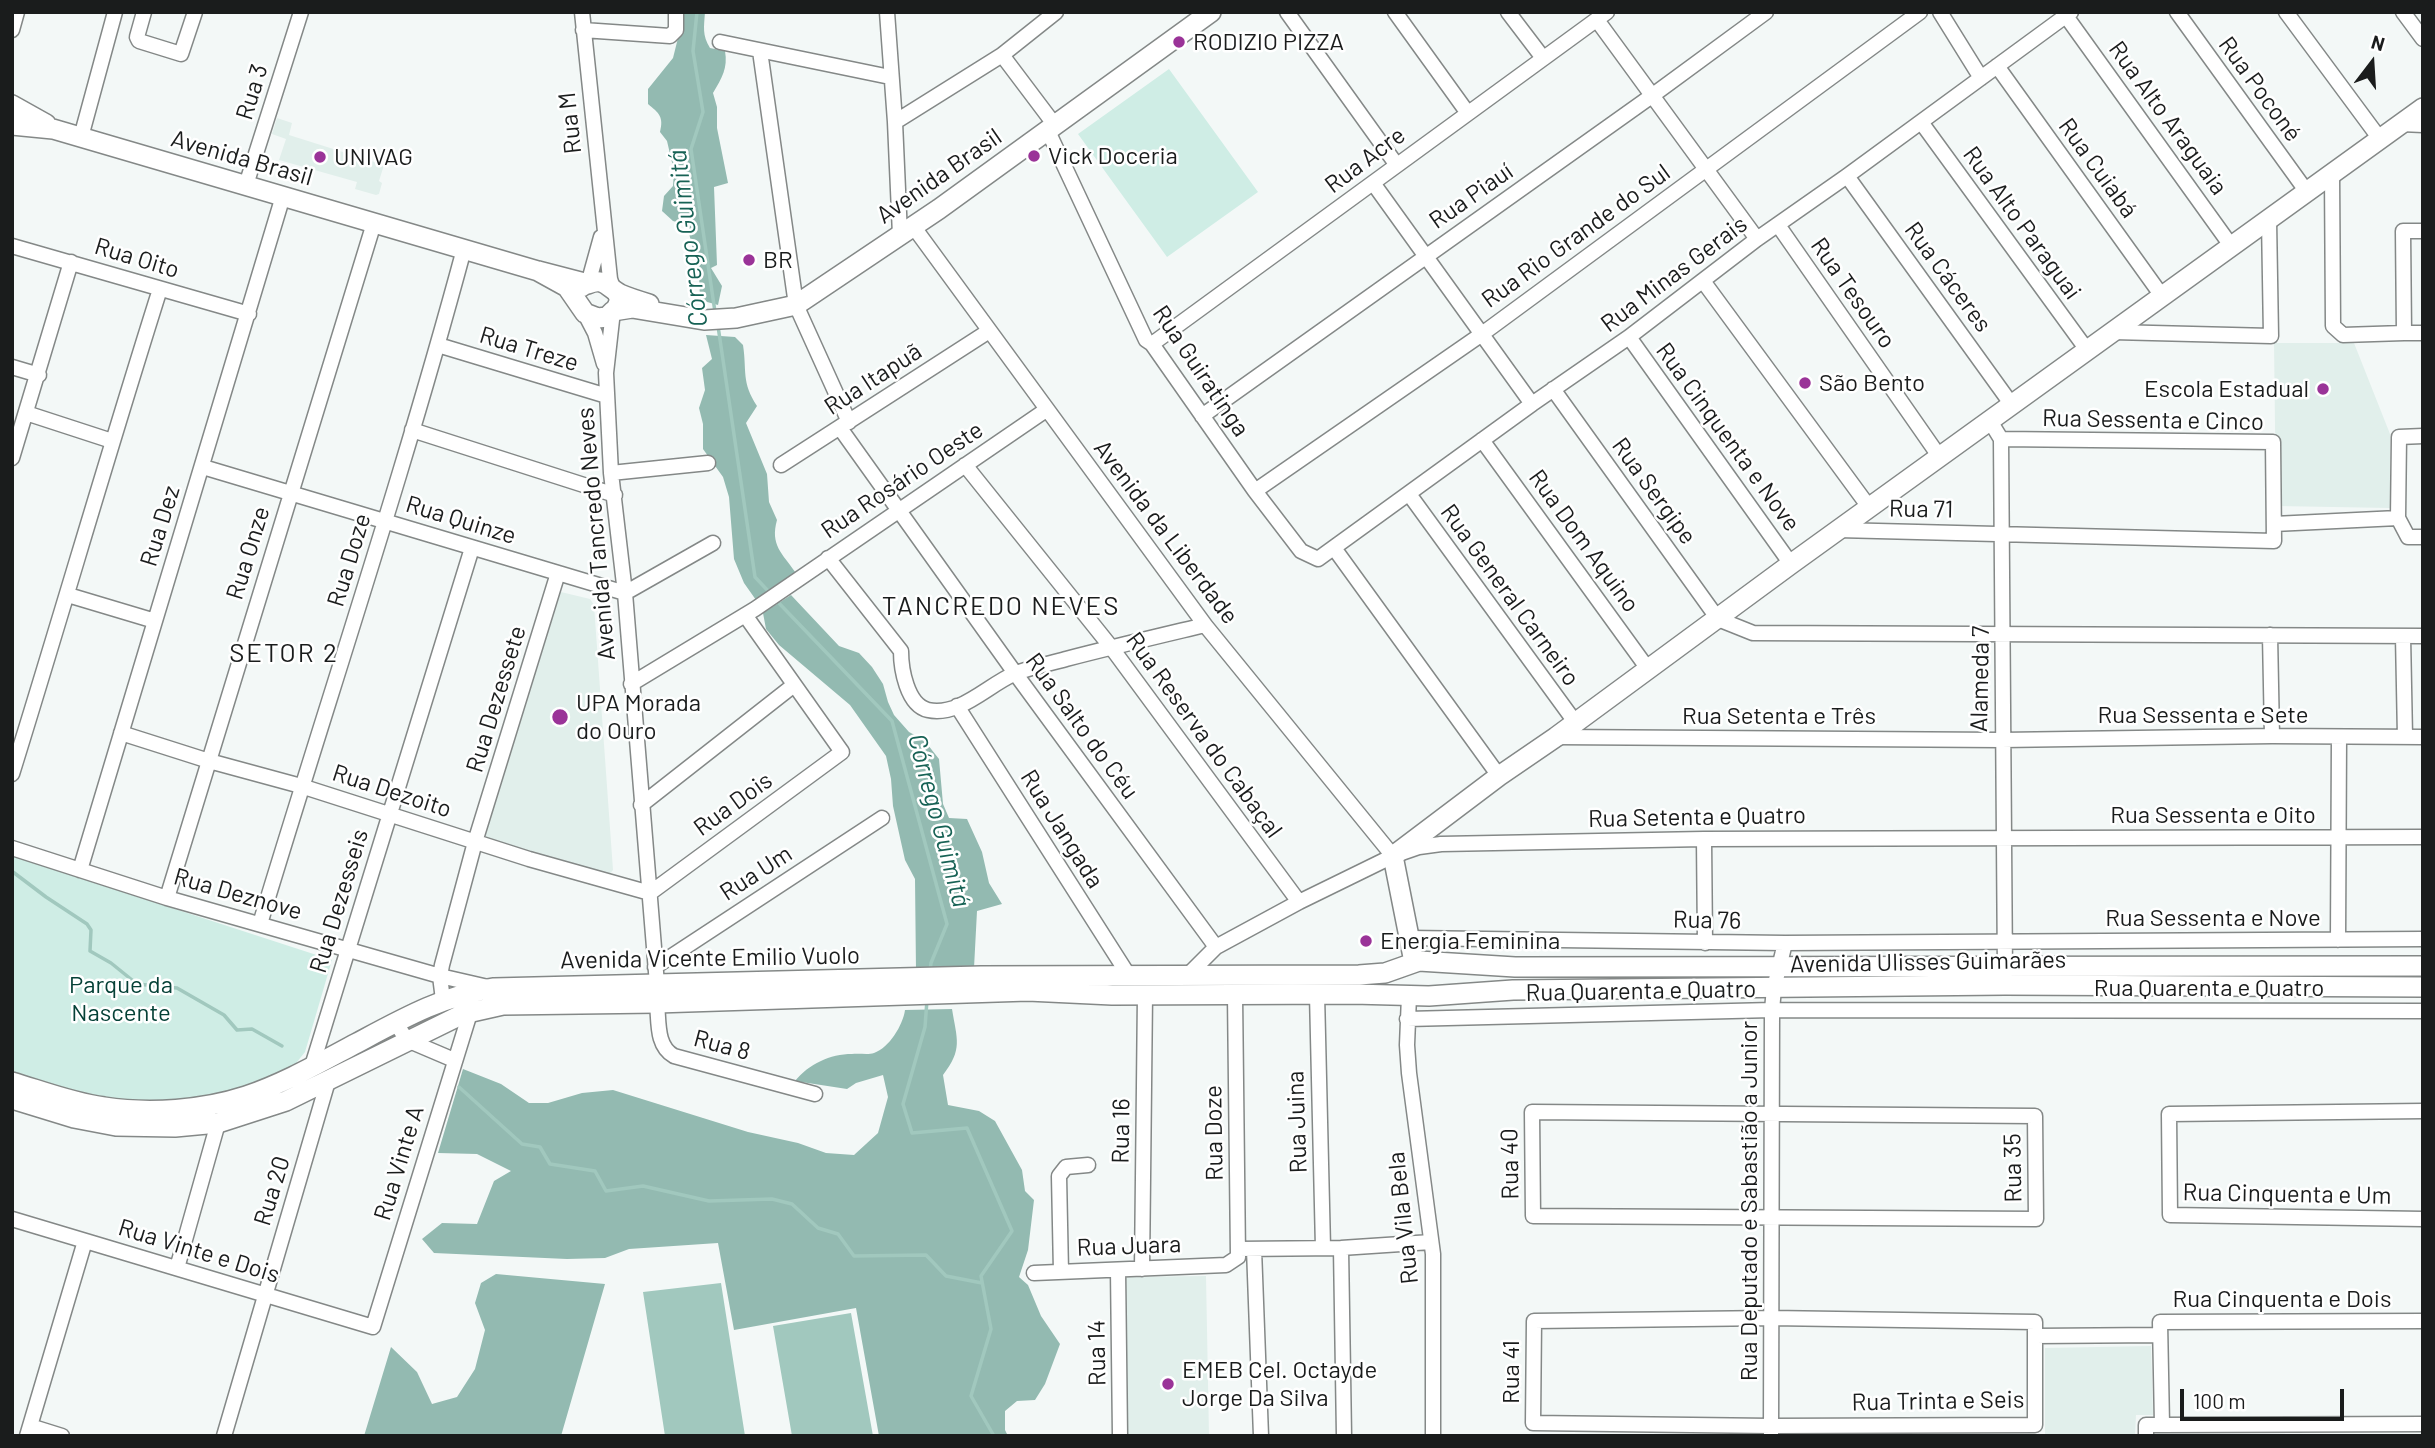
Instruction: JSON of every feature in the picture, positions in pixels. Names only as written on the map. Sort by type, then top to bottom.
[{"type":"main road","name":"Avenida Brasil","points":[[538,271],[567,287],[582,310],[589,316],[598,318],[607,317],[614,311],[639,308],[704,320],[736,318],[796,304],[906,230],[1211,12]]},
{"type":"main road","name":"Avenida Brasil","points":[[12,105],[53,128],[81,137],[538,271],[588,284],[604,282],[621,294],[673,313]]},
{"type":"main road","points":[[1409,996],[1405,978],[1410,964],[1409,937],[1393,856],[1939,456],[2423,108]]},
{"type":"main road","name":"Avenida Brasil","points":[[12,125],[53,128]]},
{"type":"main road","points":[[1434,996],[1441,979],[1436,963]]},
{"type":"main road","name":"Avenida Vicente Emilio Vuolo","points":[[12,1082],[104,1107],[160,1110],[207,1105],[245,1096],[284,1081],[395,1022],[443,1000],[472,991],[494,988],[657,985],[897,986],[1129,976],[1359,975],[1385,973],[1410,964],[1436,963]]},
{"type":"main road","name":"Avenida Ulisses Guimarães","points":[[1436,963],[1515,967],[1779,968],[2423,987]]},
{"type":"main road","name":"Avenida Ulisses Guimarães","points":[[1434,996],[1513,990],[1774,988],[2005,976],[2423,966]]},
{"type":"main road","name":"Avenida Vicente Emilio Vuolo","points":[[12,1099],[106,1125],[175,1127],[218,1123],[286,1101],[407,1040],[470,1013],[657,985]]},
{"type":"main road","name":"Avenida Vicente Emilio Vuolo","points":[[952,985],[1028,992],[1434,996]]},
{"type":"street","points":[[12,30],[18,12]]},
{"type":"street","points":[[81,137],[115,12]]},
{"type":"street","points":[[144,12],[138,41],[181,54],[195,12]]},
{"type":"street","name":"Rua 3","points":[[246,185],[301,12]]},
{"type":"street","name":"Rua M","points":[[582,12],[604,228],[610,279],[614,289]]},
{"type":"street","points":[[583,30],[670,36],[676,30],[676,12]]},
{"type":"street","points":[[887,12],[890,77],[906,230]]},
{"type":"street","points":[[1287,12],[1396,164]]},
{"type":"street","points":[[1395,12],[1468,112]]},
{"type":"street","points":[[1508,12],[1542,58]]},
{"type":"street","name":"Rua Piauí","points":[[1202,416],[1653,96],[1766,12]]},
{"type":"street","name":"Rua Rio Grande do Sul","points":[[1255,491],[1482,334],[1920,12]]},
{"type":"street","points":[[1940,12],[1981,78]]},
{"type":"street","name":"Rua Poconé","points":[[2177,12],[2307,192]]},
{"type":"street","points":[[2286,12],[2380,139]]},
{"type":"street","points":[[2403,12],[2423,39]]},
{"type":"street","points":[[895,122],[1002,55],[1055,13]]},
{"type":"street","name":"Rua Minas Gerais","points":[[1301,551],[1318,559],[1334,548],[1629,337],[1757,239],[2069,14]]},
{"type":"street","name":"Rua Alto Araguaia","points":[[2069,14],[2232,247]]},
{"type":"street","points":[[1602,16],[1653,96],[1757,239]]},
{"type":"street","name":"Rua Acre","points":[[1152,344],[1602,16]]},
{"type":"street","points":[[720,42],[890,77]]},
{"type":"street","name":"Rua Salto do Céu","points":[[760,51],[796,304],[844,425],[900,512],[1216,947]]},
{"type":"street","name":"Rua Guiratinga","points":[[1002,55],[1050,126],[1146,340],[1152,344],[1255,491],[1301,551]]},
{"type":"street","name":"Rua Cuiabá","points":[[1997,66],[2162,296]]},
{"type":"street","name":"Rua Alto Paraguai","points":[[1921,122],[2087,350]]},
{"type":"street","points":[[2401,124],[2423,125]]},
{"type":"street","points":[[2332,173],[2333,327],[2343,335],[2423,333]]},
{"type":"street","name":"Rua Cáceres","points":[[1847,176],[2012,405]]},
{"type":"street","points":[[1373,183],[1532,404]]},
{"type":"street","name":"Rua Dez","points":[[80,870],[283,196]]},
{"type":"street","points":[[2113,332],[2271,337],[2269,220]]},
{"type":"street","name":"Rua Onze","points":[[167,898],[374,223]]},
{"type":"street","name":"Rua Tesouro","points":[[1778,225],[1939,456]]},
{"type":"street","points":[[604,228],[588,284],[580,296],[582,310],[594,333],[606,373]]},
{"type":"street","name":"Avenida da Liberdade","points":[[906,230],[989,331],[1205,625],[1393,856]]},
{"type":"street","points":[[2404,333],[2403,231],[2423,231]]},
{"type":"street","name":"Rua Oito","points":[[12,246],[249,314]]},
{"type":"street","name":"Rua Doze","points":[[260,923],[385,522],[464,249]]},
{"type":"street","points":[[12,458],[71,262]]},
{"type":"street","points":[[1703,281],[1869,507]]},
{"type":"street","points":[[12,774],[68,596],[111,441],[160,289]]},
{"type":"street","points":[[606,373],[617,300],[614,289]]},
{"type":"street","name":"Rua Itapuã","points":[[780,465],[989,331]]},
{"type":"street","name":"Rua Cinquenta e Nove","points":[[1629,337],[1791,564]]},
{"type":"street","name":"Rua Treze","points":[[438,345],[607,396]]},
{"type":"street","points":[[12,367],[39,375]]},
{"type":"street","name":"Avenida Tancredo Neves","points":[[606,373],[611,473],[625,593],[657,985]]},
{"type":"street","name":"Rua Sergipe","points":[[1553,389],[1718,619]]},
{"type":"street","name":"Rua Rosário Oeste","points":[[750,612],[1046,410]]},
{"type":"street","points":[[26,413],[111,441]]},
{"type":"street","points":[[1990,421],[2001,439]]},
{"type":"street","points":[[412,430],[615,495]]},
{"type":"street","points":[[2423,436],[2399,437],[2398,518],[2408,537],[2423,537]]},
{"type":"street","name":"Rua Sessenta e Cinco","points":[[2001,439],[2273,442],[2274,524]]},
{"type":"street","name":"Alameda 7","points":[[2001,439],[2005,976]]},
{"type":"street","name":"Rua Dom Aquino","points":[[1482,440],[1648,669]]},
{"type":"street","points":[[611,473],[708,463]]},
{"type":"street","name":"Rua Reserva do Cabaçal","points":[[965,465],[1111,647],[1299,902]]},
{"type":"street","name":"Rua Quinze","points":[[203,467],[625,593]]},
{"type":"street","name":"Rua General Carneiro","points":[[1409,494],[1575,722]]},
{"type":"street","points":[[2003,533],[2274,541],[2274,524],[2398,518]]},
{"type":"street","name":"Rua 71","points":[[1838,530],[2003,533]]},
{"type":"street","points":[[625,593],[713,543]]},
{"type":"street","name":"Rua Dezesseis","points":[[312,1066],[472,548]]},
{"type":"street","points":[[1334,548],[1499,776]]},
{"type":"street","points":[[828,558],[901,651],[901,665],[906,681],[913,697],[924,709],[942,712],[1015,673],[1205,625]]},
{"type":"street","name":"Rua Dezessete","points":[[443,1000],[440,976],[475,842],[558,573]]},
{"type":"street","points":[[68,596],[155,621]]},
{"type":"street","points":[[631,684],[750,612],[794,685],[641,805]]},
{"type":"street","points":[[1718,619],[1754,633],[2423,636]]},
{"type":"street","points":[[2270,635],[2272,736]]},
{"type":"street","points":[[2403,636],[2405,737]]},
{"type":"street","name":"Rua Dois","points":[[650,892],[842,752],[794,685]]},
{"type":"street","name":"Rua Jangada","points":[[957,706],[1129,976]]},
{"type":"street","name":"Rua Dezoito","points":[[121,733],[209,761],[302,786],[475,842],[650,892]]},
{"type":"street","name":"Rua Setenta e Três","points":[[1556,737],[2002,740]]},
{"type":"street","points":[[2338,940],[2339,737]]},
{"type":"street","name":"Rua Sessenta e Sete","points":[[2002,740],[2423,737]]},
{"type":"street","name":"Rua Um","points":[[657,985],[882,818]]},
{"type":"street","name":"Rua Sessenta e Oito","points":[[2003,839],[2423,837]]},
{"type":"street","points":[[1704,839],[1705,943]]},
{"type":"street","name":"Rua Setenta e Quatro","points":[[1187,976],[1216,947],[1299,902],[1393,856],[1419,847],[1441,844],[1704,839],[2003,839]]},
{"type":"street","name":"Rua Deznove","points":[[12,848],[167,898],[440,976],[494,988]]},
{"type":"street","name":"Rua 76","points":[[1409,937],[1705,943],[2004,941]]},
{"type":"street","name":"Rua Sessenta e Nove","points":[[2004,941],[2423,939]]},
{"type":"street","name":"Rua Deputado e Sabastião a Junior","points":[[1771,1431],[1772,1010],[1774,988],[1785,943]]},
{"type":"street","name":"Rua 8","points":[[657,985],[661,1042],[667,1052],[815,1094]]},
{"type":"street","name":"Rua 16","points":[[1142,1269],[1145,994]]},
{"type":"street","name":"Rua Juina","points":[[1317,994],[1323,1248]]},
{"type":"street","name":"Rua Doze","points":[[1235,995],[1238,1249]]},
{"type":"street","name":"Rua Vila Bela","points":[[1409,996],[1409,1073],[1433,1254],[1433,1436]]},
{"type":"street","name":"Rua Quarenta e Quatro","points":[[1407,1019],[1772,1010],[2423,1011]]},
{"type":"street","name":"Rua Vinte A","points":[[373,1327],[470,1013]]},
{"type":"street","points":[[395,1022],[407,1040],[454,1060]]},
{"type":"street","name":"Rua 20","points":[[224,1436],[328,1081]]},
{"type":"street","name":"Rua Cinquenta e Um","points":[[2423,1111],[2169,1114],[2170,1215],[2423,1219]]},
{"type":"street","name":"Rua 40","points":[[1771,1114],[1532,1112],[1533,1216],[1771,1217]]},
{"type":"street","name":"Rua 35","points":[[1771,1114],[2035,1115],[2036,1219],[1771,1217]]},
{"type":"street","points":[[177,1268],[218,1123]]},
{"type":"street","points":[[1061,1272],[1059,1176],[1066,1167],[1088,1165]]},
{"type":"street","name":"Rua Vinte e Dois","points":[[12,1219],[373,1327]]},
{"type":"street","points":[[62,1436],[28,1431],[85,1241]]},
{"type":"street","points":[[1238,1249],[1341,1248],[1431,1242]]},
{"type":"street","points":[[1341,1248],[1344,1436]]},
{"type":"street","name":"Rua Juara","points":[[1034,1273],[1226,1265],[1238,1256],[1238,1249]]},
{"type":"street","points":[[1254,1249],[1261,1436]]},
{"type":"street","name":"Rua 14","points":[[1118,1270],[1121,1436]]},
{"type":"street","points":[[1771,1318],[2035,1322],[2035,1336],[2160,1335]]},
{"type":"street","name":"Rua 41","points":[[1771,1318],[1534,1321],[1533,1423],[1771,1431]]},
{"type":"street","name":"Rua Cinquenta e Dois","points":[[2162,1425],[2160,1322],[2423,1321]]},
{"type":"street","name":"Rua Trinta e Seis","points":[[1771,1431],[2035,1425],[2035,1336]]},
{"type":"street","points":[[2146,1436],[2146,1425],[2423,1424]]},
{"type":"shaded area","points":[[681,12],[705,12],[704,31],[707,43],[710,48],[725,51],[724,73],[713,93],[728,183],[714,187],[717,265],[711,268],[722,286],[718,305],[700,300],[699,275],[687,225],[673,221],[662,211],[664,196],[673,186],[674,171],[667,141],[660,132],[661,119],[648,104],[648,89],[673,58]]},
{"type":"shaded area","name":"UNIVAG","points":[[277,118],[292,123],[289,135],[384,165],[379,181],[382,183],[379,194],[355,189],[357,182],[279,160],[286,139],[272,134]]},
{"type":"shaded area","points":[[706,335],[735,337],[743,345],[747,383],[757,406],[746,423],[767,474],[769,502],[777,520],[776,542],[796,573],[756,600],[744,583],[734,559],[729,497],[723,477],[703,449],[703,424],[699,408],[705,390],[702,368],[712,359]]},
{"type":"shaded area","name":"Escola Estadual","points":[[2274,343],[2354,343],[2390,434],[2390,508],[2276,506]]},
{"type":"shaded area","name":"UPA Morada do Ouro","points":[[561,592],[590,599],[594,605],[613,870],[608,876],[486,837],[485,828],[555,595]]},
{"type":"shaded area","points":[[791,595],[839,646],[859,653],[872,667],[883,684],[894,715],[909,732],[924,740],[939,759],[943,804],[949,818],[967,819],[982,852],[989,883],[1002,904],[977,911],[974,968],[916,971],[915,879],[905,860],[886,756],[850,705],[779,645],[766,629],[763,613]]},
{"type":"shaded area","points":[[952,1009],[957,1044],[954,1058],[943,1075],[948,1105],[979,1111],[995,1121],[1022,1170],[1025,1191],[1034,1200],[1028,1250],[1019,1277],[1028,1285],[1041,1316],[1060,1344],[1045,1384],[1035,1400],[1017,1401],[1005,1411],[1005,1430],[1008,1436],[879,1436],[856,1308],[734,1330],[718,1243],[629,1249],[605,1258],[567,1259],[434,1253],[422,1239],[442,1223],[477,1224],[494,1181],[511,1171],[477,1154],[438,1153],[463,1069],[501,1084],[529,1103],[548,1103],[582,1093],[613,1090],[748,1132],[798,1143],[826,1153],[854,1155],[878,1133],[888,1097],[883,1075],[856,1083],[847,1089],[795,1081],[813,1065],[828,1058],[844,1054],[872,1054],[880,1050],[894,1035],[905,1010]]},
{"type":"shaded area","points":[[496,1274],[605,1284],[561,1436],[364,1436],[391,1347],[417,1372],[432,1404],[457,1397],[475,1369],[485,1330],[475,1303],[481,1283]]},
{"type":"shaded area","name":"EMEB Cel. Octayde Jorge Da Silva","points":[[1206,1276],[1209,1436],[1128,1436],[1125,1277]]},
{"type":"shaded area","points":[[721,1283],[745,1436],[665,1436],[643,1292]]},
{"type":"shaded area","points":[[851,1313],[873,1436],[792,1436],[773,1326]]},
{"type":"shaded area","points":[[2151,1346],[2153,1415],[2136,1415],[2135,1436],[2045,1436],[2045,1348]]},
{"type":"green space","points":[[1169,69],[1258,192],[1167,257],[1078,134]]},
{"type":"green space","name":"Parque da Nascente","points":[[12,856],[332,960],[305,1052],[293,1067],[231,1095],[129,1105],[75,1096],[12,1075]]},
{"type":"waterway","name":"Córrego Guimitá","points":[[697,12],[693,51],[703,112],[691,149],[715,312]]},
{"type":"waterway","name":"Córrego Guimitá","points":[[718,326],[755,577],[770,593]]},
{"type":"waterway","name":"Córrego Guimitá","points":[[775,599],[892,721],[947,924],[930,971]]},
{"type":"waterway","points":[[13,872],[87,924],[91,930],[90,951],[111,963],[137,984],[177,988],[224,1015],[237,1030],[252,1029],[282,1046]]},
{"type":"waterway","name":"Córrego Guimitá","points":[[927,1000],[925,1027],[903,1104],[912,1133],[967,1128],[1012,1231],[981,1276],[991,1329],[971,1396],[994,1436]]},
{"type":"waterway","points":[[459,1087],[522,1144],[540,1147],[550,1164],[595,1171],[606,1191],[643,1186],[709,1201],[772,1199],[792,1204],[818,1228],[838,1234],[854,1256],[926,1255],[946,1276],[982,1283]]},
{"type":"place","name":"RODIZIO PIZZA","points":[[1179,42]]},
{"type":"place","name":"Vick Doceria","points":[[1034,156]]},
{"type":"place","name":"UNIVAG","points":[[320,157]]},
{"type":"place","name":"BR","points":[[749,260]]},
{"type":"place","name":"São Bento","points":[[1805,383]]},
{"type":"place","name":"Escola Estadual","points":[[2323,389]]},
{"type":"place","name":"UPA Morada do Ouro","points":[[560,717]]},
{"type":"place","name":"Energia Feminina","points":[[1366,941]]},
{"type":"place","name":"EMEB Cel. Octayde Jorge Da Silva","points":[[1168,1384]]},
{"type":"district","name":"TANCREDO NEVES","points":[[1001,606]]},
{"type":"district","name":"SETOR 2","points":[[284,653]]}]
